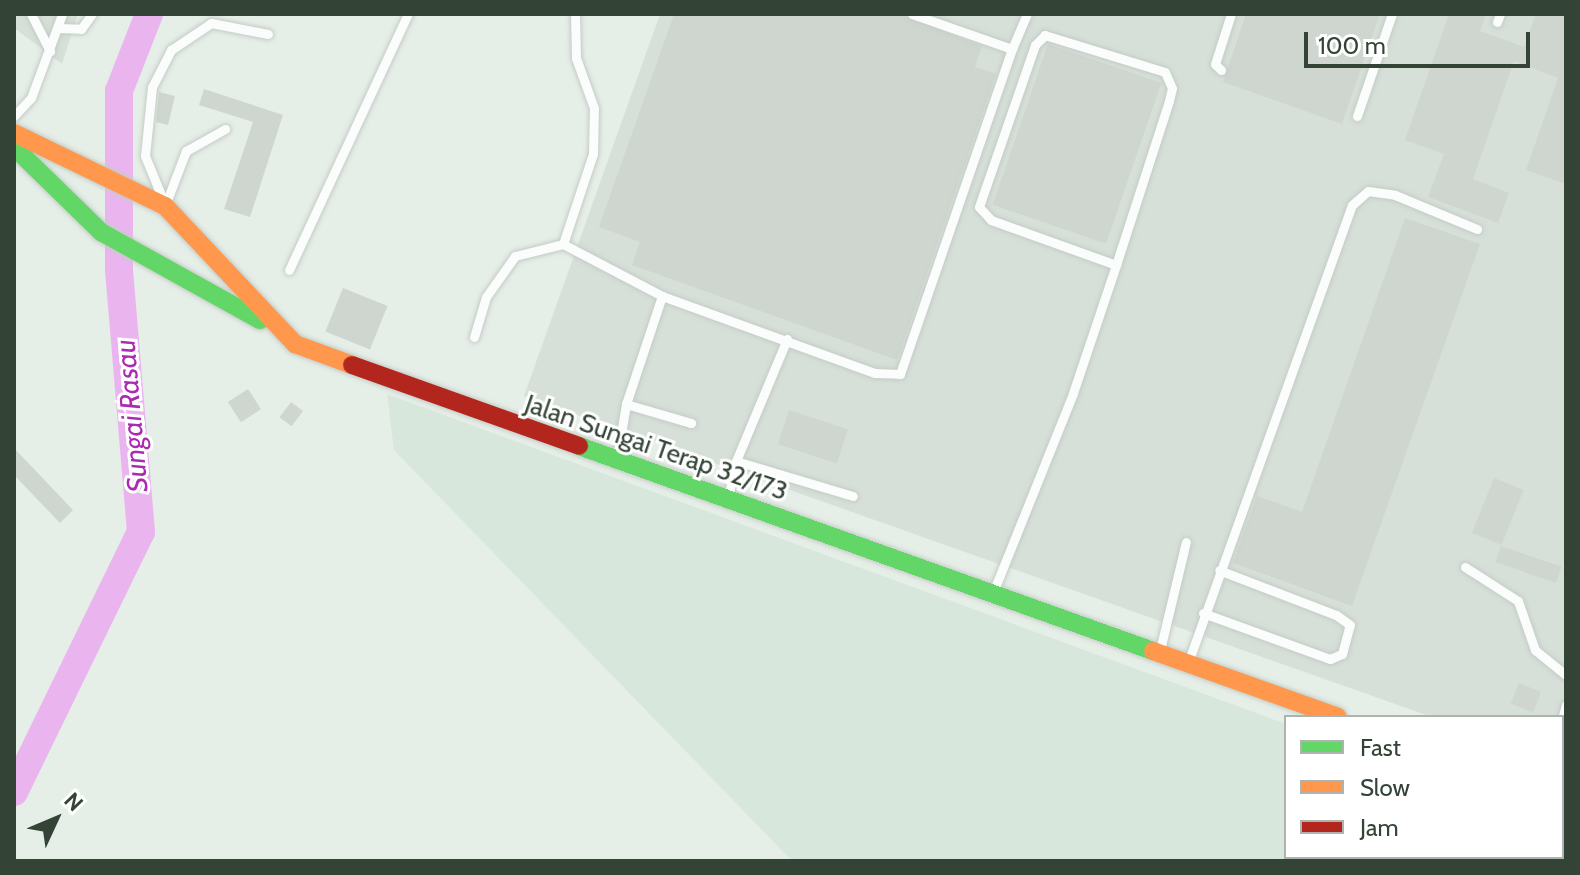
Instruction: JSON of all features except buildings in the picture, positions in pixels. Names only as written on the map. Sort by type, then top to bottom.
[{"type":"street","name":"Jalan Sungai Terap 32/173","points":[[14,133],[111,177],[165,206],[276,328],[295,344],[616,462],[1332,715]]},
{"type":"street","points":[[14,147],[101,232],[276,328]]},
{"type":"street","points":[[1306,706],[1320,715]]},
{"type":"lane","points":[[31,14],[50,51]]},
{"type":"lane","points":[[14,116],[31,98],[62,14]]},
{"type":"lane","points":[[58,28],[81,29],[92,14]]},
{"type":"lane","points":[[289,270],[408,14]]},
{"type":"lane","points":[[563,244],[593,154],[594,108],[576,58],[575,14]]},
{"type":"lane","points":[[912,14],[1012,49]]},
{"type":"lane","points":[[474,337],[486,297],[515,256],[563,244],[662,296],[875,373],[904,370],[1012,49],[1027,14]]},
{"type":"lane","points":[[1221,70],[1215,64],[1231,14]]},
{"type":"lane","points":[[1357,116],[1392,14]]},
{"type":"lane","points":[[165,206],[145,156],[152,87],[171,50],[211,23],[268,34]]},
{"type":"lane","points":[[992,595],[1116,265],[1172,80],[1130,57],[1045,35],[1035,45],[979,207],[991,220],[1116,265]]},
{"type":"lane","points":[[165,206],[186,151],[225,129]]},
{"type":"lane","points":[[1188,664],[1203,613],[1352,205],[1368,191],[1395,195],[1477,229]]},
{"type":"lane","points":[[616,462],[626,404],[662,296]]},
{"type":"lane","points":[[727,501],[736,461],[787,339]]},
{"type":"lane","points":[[626,404],[691,423]]},
{"type":"lane","points":[[736,461],[853,496]]},
{"type":"lane","points":[[1159,654],[1186,542]]},
{"type":"lane","points":[[1465,567],[1518,601],[1535,650],[1566,675]]},
{"type":"lane","points":[[1203,613],[1330,659],[1342,654],[1350,625],[1336,615],[1219,570]]},
{"type":"shaded area","points":[[14,14],[78,14],[62,64],[14,28]]},
{"type":"shaded area","points":[[660,14],[1566,14],[1566,764],[1564,715],[1426,715],[524,396]]},
{"type":"shaded area","points":[[387,394],[1284,723],[1284,859],[1564,859],[1564,851],[1566,861],[792,861],[394,450]]},
{"type":"waterway","name":"Sungai Rasau","points":[[14,792],[141,532],[119,270],[119,91],[149,14]]},
{"type":"traffic: fast","points":[[14,147],[101,232],[260,320]]},
{"type":"traffic: fast","points":[[579,446],[1153,651]]},
{"type":"traffic: slow","points":[[14,133],[165,206],[295,344],[352,365]]},
{"type":"traffic: slow","points":[[1153,651],[1332,715]]},
{"type":"traffic: jam","points":[[352,365],[579,446]]}]
